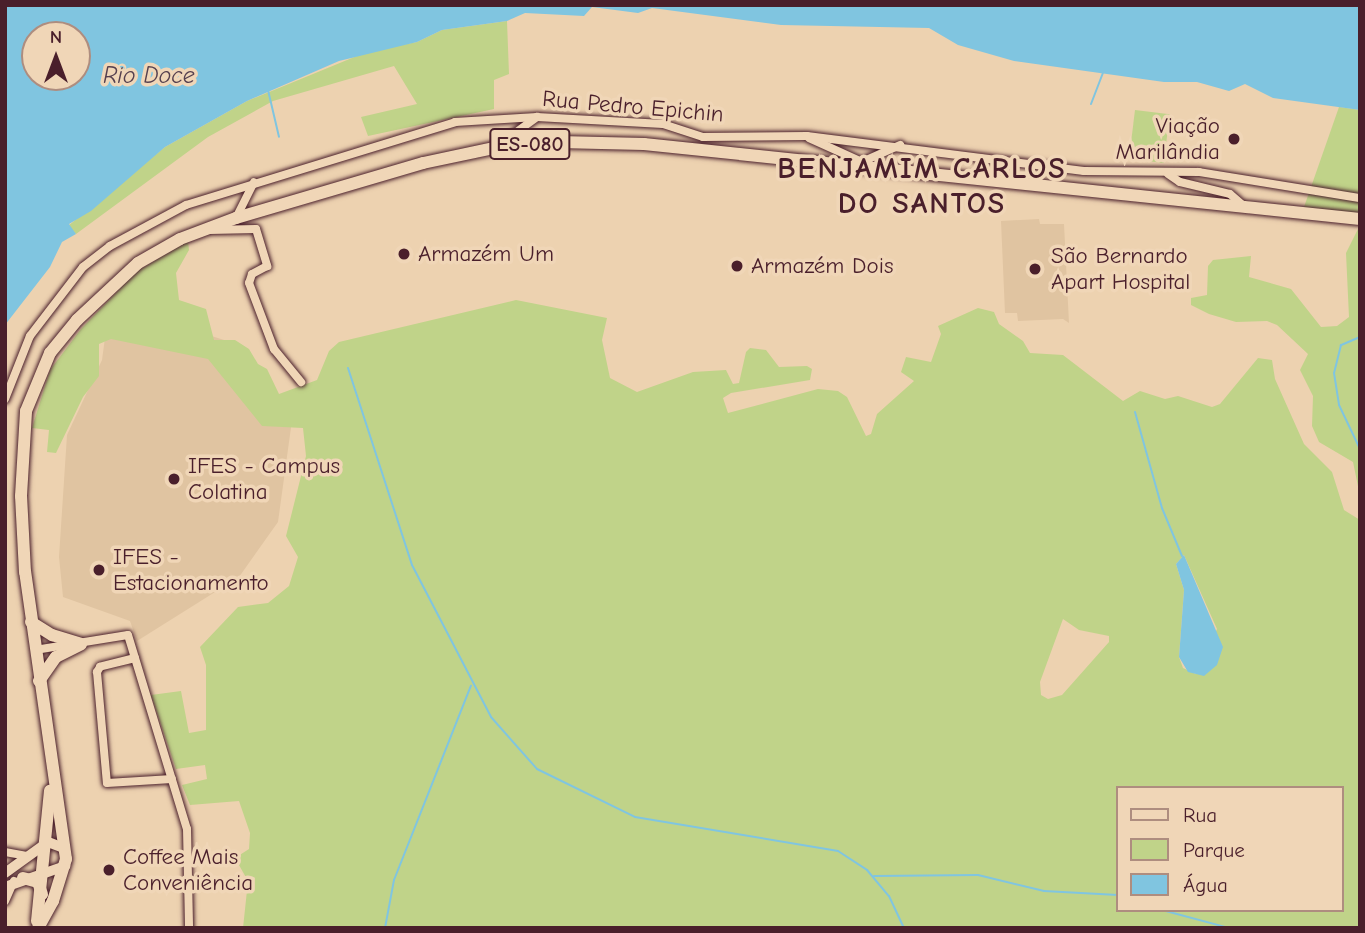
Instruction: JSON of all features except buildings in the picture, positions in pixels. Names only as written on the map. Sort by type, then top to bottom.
[{"type":"main road","name":"ES-080","points":[[37,928],[65,866],[31,622],[21,496],[26,411],[34,383],[50,354],[116,282],[138,263],[204,229],[424,163],[494,148],[559,142],[644,144],[862,165],[1360,220]]},
{"type":"main road","points":[[31,622],[52,635],[81,644]]},
{"type":"main road","points":[[38,681],[56,657],[81,644]]},
{"type":"main road","name":"ES-080","points":[[37,928],[45,872],[44,846],[51,766]]},
{"type":"main road","points":[[14,882],[38,882],[42,899]]},
{"type":"street","name":"Rua Pedro Epichin","points":[[5,399],[30,336],[93,257],[186,205],[418,130],[497,116],[663,124],[703,137],[807,136],[900,145],[1084,170],[1168,174],[1199,172],[1360,198]]},
{"type":"street","points":[[494,148],[537,117]]},
{"type":"street","points":[[807,136],[862,165],[900,145]]},
{"type":"street","points":[[1168,174],[1180,182],[1230,194],[1247,208]]},
{"type":"street","points":[[236,218],[254,182]]},
{"type":"street","points":[[204,229],[256,229],[267,266],[252,274],[249,283],[274,349],[302,382]]},
{"type":"street","points":[[35,650],[128,635],[190,846],[189,928]]},
{"type":"street","points":[[135,658],[100,667],[97,672],[107,783],[172,779]]},
{"type":"street","points":[[5,873],[51,842],[64,848]]},
{"type":"street","points":[[5,852],[17,858],[30,856]]},
{"type":"street","points":[[5,901],[14,882],[65,866]]},
{"type":"shaded area","name":"São Bernardo Apart Hospital","points":[[1039,219],[1040,224],[1064,224],[1069,323],[1063,319],[1018,321],[1017,313],[1005,313],[1001,221]]},
{"type":"shaded area","name":"IFES - Campus Colatina","points":[[107,323],[180,326],[243,346],[258,411],[293,413],[278,522],[239,577],[137,641],[130,621],[63,597],[59,557],[67,435],[102,360]]},
{"type":"green space","points":[[507,21],[509,74],[494,80],[494,109],[368,136],[361,117],[417,104],[394,66],[273,101],[208,137],[76,234],[68,226],[165,147],[247,101],[369,51],[417,42],[442,30]]},
{"type":"green space","points":[[1339,107],[1360,110],[1360,214],[1304,207]]},
{"type":"green space","points":[[1135,110],[1170,114],[1164,163],[1129,159]]},
{"type":"green space","points":[[1358,229],[1360,496],[1353,462],[1319,442],[1312,426],[1313,396],[1300,370],[1308,354],[1277,325],[1267,321],[1236,322],[1191,305],[1191,298],[1207,295],[1208,266],[1213,260],[1251,256],[1249,277],[1291,289],[1321,327],[1337,326],[1349,317],[1346,253]]},
{"type":"green space","points":[[188,241],[189,250],[176,273],[179,300],[206,309],[214,340],[235,340],[249,349],[258,364],[267,369],[279,394],[317,380],[329,351],[339,342],[516,300],[607,318],[602,340],[610,378],[637,392],[693,372],[726,370],[733,384],[739,383],[746,352],[750,348],[766,350],[779,367],[807,366],[812,369],[810,380],[731,393],[723,398],[728,413],[818,389],[838,391],[847,397],[866,436],[871,434],[877,414],[914,381],[901,372],[906,357],[931,362],[941,334],[938,326],[978,308],[994,312],[999,324],[1023,341],[1030,353],[1063,355],[1123,401],[1140,391],[1165,399],[1178,396],[1212,407],[1220,404],[1258,358],[1272,360],[1275,379],[1304,444],[1332,472],[1344,510],[1360,520],[1360,928],[243,928],[248,881],[235,858],[249,849],[250,833],[239,801],[190,805],[182,785],[207,779],[205,765],[176,769],[151,695],[181,691],[189,733],[206,730],[206,665],[200,647],[238,607],[268,603],[289,586],[298,557],[286,536],[306,456],[303,428],[262,426],[208,359],[111,339],[99,344],[99,376],[83,397],[56,453],[47,452],[49,430],[32,428],[50,370],[81,329],[136,272]],"holes":[[[1184,555],[1217,629],[1196,674],[1183,668],[1179,657],[1184,590],[1176,564]],[[1063,619],[1079,630],[1109,636],[1109,642],[1062,695],[1048,699],[1041,695],[1040,682]]]},
{"type":"water","name":"Rio Doce","points":[[5,5],[1360,5],[1360,110],[1273,98],[1245,84],[1229,91],[1197,82],[1164,82],[1014,61],[958,45],[929,28],[781,25],[652,8],[638,13],[592,7],[584,16],[525,13],[507,21],[442,30],[417,42],[339,61],[247,101],[165,147],[91,211],[69,224],[76,234],[62,242],[50,267],[5,325]]},
{"type":"water","points":[[1184,555],[1223,647],[1217,665],[1204,676],[1188,672],[1179,657],[1184,590],[1176,564]]},
{"type":"waterway","points":[[1091,104],[1103,72]]},
{"type":"waterway","points":[[268,90],[279,137]]},
{"type":"waterway","points":[[1360,337],[1341,345],[1334,373],[1339,405],[1360,449]]},
{"type":"waterway","points":[[348,368],[412,565],[491,717],[537,769],[635,817],[838,851],[867,870],[889,896],[904,928]]},
{"type":"waterway","points":[[1135,412],[1162,508],[1182,556]]},
{"type":"waterway","points":[[385,928],[394,880],[471,686]]},
{"type":"waterway","points":[[874,876],[978,875],[1044,891],[1116,895]]},
{"type":"waterway","points":[[1169,912],[1229,928]]},
{"type":"place","name":"Viação Marilândia","points":[[1234,139]]},
{"type":"place","name":"Armazém Um","points":[[404,254]]},
{"type":"place","name":"Armazém Dois","points":[[737,266]]},
{"type":"place","name":"São Bernardo Apart Hospital","points":[[1035,269]]},
{"type":"place","name":"IFES - Campus Colatina","points":[[174,479]]},
{"type":"place","name":"IFES - Estacionamento","points":[[99,570]]},
{"type":"place","name":"Coffee Mais Conveniência","points":[[109,870]]},
{"type":"district","name":"BENJAMIM CARLOS DO SANTOS","points":[[922,186]]}]
